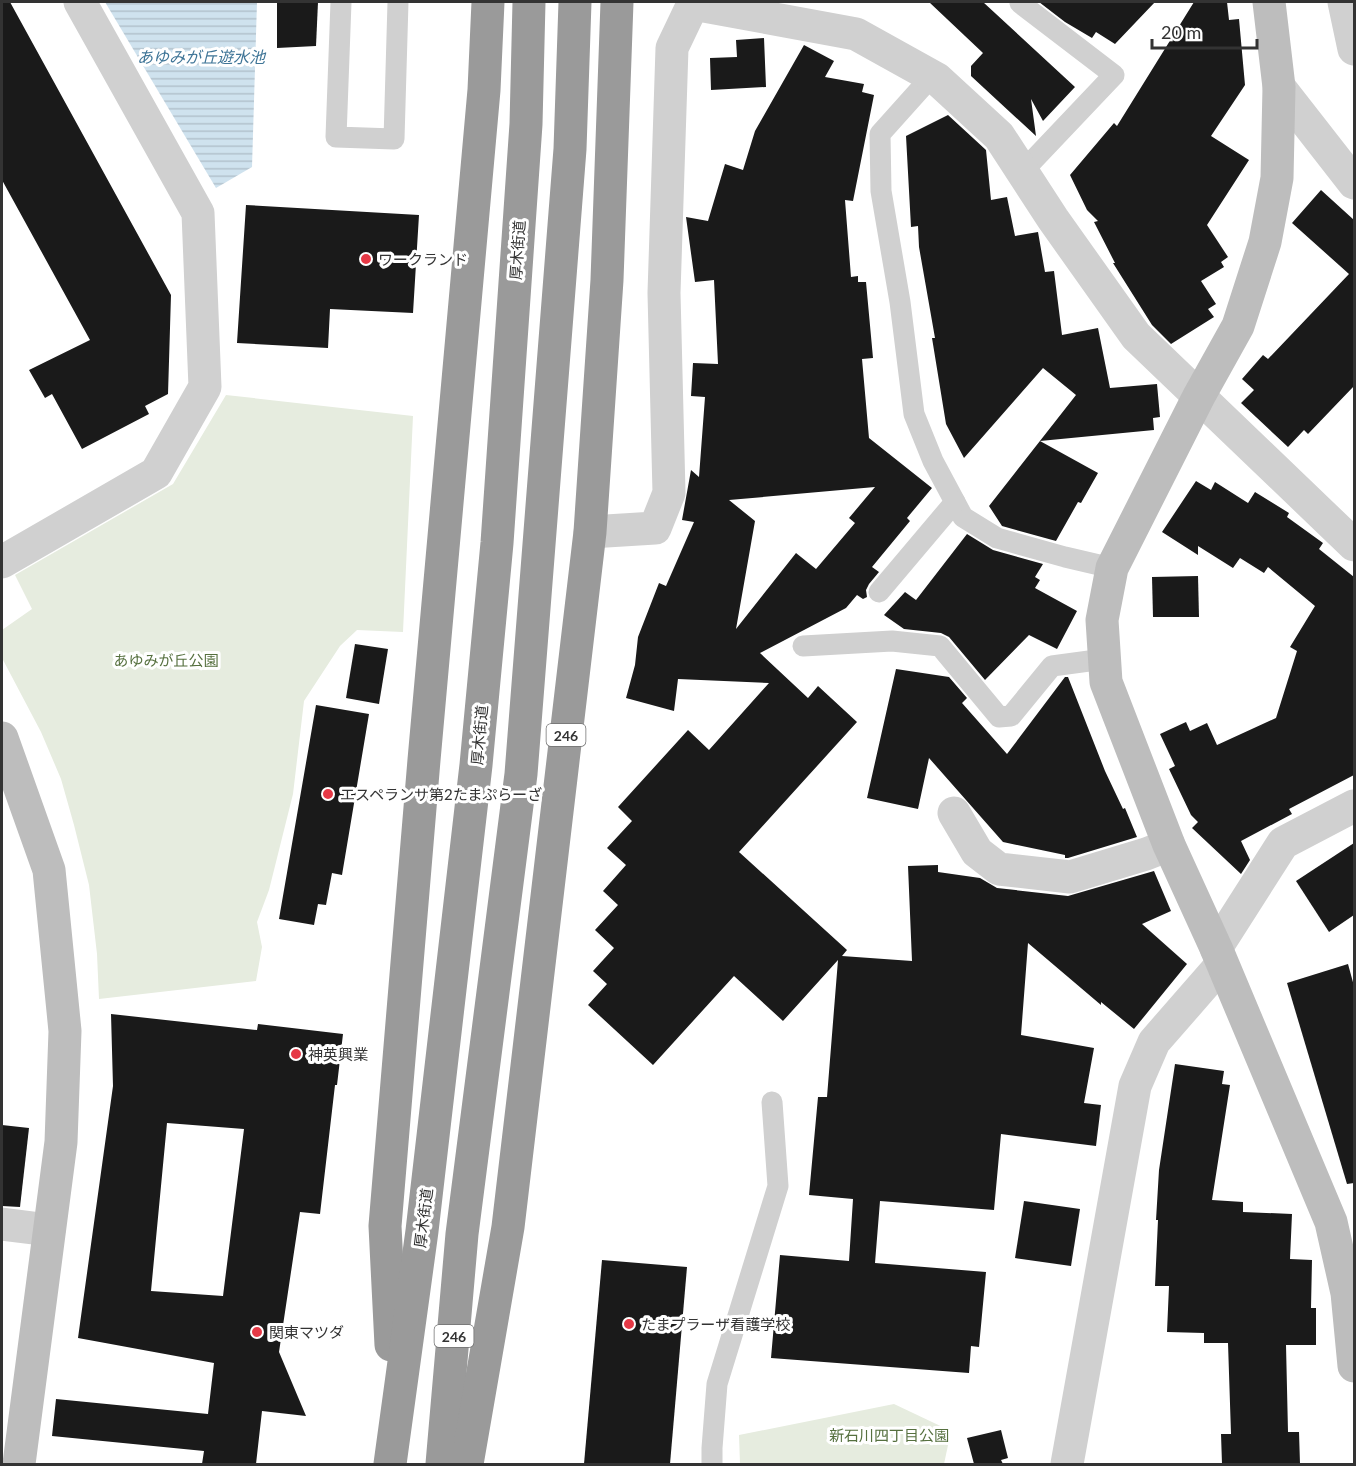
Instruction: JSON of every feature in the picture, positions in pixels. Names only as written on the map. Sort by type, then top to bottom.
[{"type":"highway","points":[[394,1419],[385,1226],[484,90],[488,2]]},
{"type":"highway","name":"厚木街道","points":[[390,1464],[394,1419],[422,1231],[478,741],[497,543],[526,124],[529,2]]},
{"type":"highway","name":"246","points":[[443,1451],[462,1234],[521,774],[570,149],[575,2]]},
{"type":"highway","name":"246","points":[[467,1464],[508,1227],[590,532],[607,280],[617,2]]},
{"type":"street","points":[[2,562],[156,472],[205,387],[198,213],[80,2]]},
{"type":"street","points":[[1269,2],[1280,87],[1277,178],[1265,242],[1238,326],[1199,396],[1112,568],[1102,620],[1104,658],[1106,682],[1169,845],[1219,956],[1331,1222],[1347,1293],[1354,1366]]},
{"type":"street","points":[[1344,2],[1354,49]]},
{"type":"street","points":[[590,532],[655,528],[669,492],[664,293],[672,48],[693,3],[856,34],[932,76],[999,136],[1053,219],[1136,336],[1354,545]]},
{"type":"street","points":[[1280,87],[1354,183]]},
{"type":"street","points":[[2,738],[49,870],[64,1020],[61,1142],[19,1464]]},
{"type":"street","points":[[1067,1464],[1135,1086],[1154,1042],[1219,956],[1283,843],[1354,806]]},
{"type":"street","points":[[954,813],[977,852],[999,869],[1070,877],[1169,845]]},
{"type":"street","points":[[2,1224],[49,1230]]},
{"type":"lane","points":[[341,2],[336,137],[394,140],[398,2]]},
{"type":"lane","points":[[1020,3],[1114,75],[1022,172]]},
{"type":"lane","points":[[932,76],[880,134],[881,191],[900,302],[914,414],[933,461],[963,517],[997,538],[1112,568]]},
{"type":"lane","points":[[879,592],[955,502]]},
{"type":"lane","points":[[803,646],[892,641],[940,646],[999,717],[1011,716],[1052,666],[1104,658]]},
{"type":"lane","points":[[712,1464],[717,1384],[778,1186],[772,1102]]},
{"type":"green space","name":"あゆみが丘公園","points":[[226,395],[413,416],[403,632],[357,630],[340,646],[304,701],[293,794],[269,890],[257,922],[262,947],[256,981],[99,999],[97,954],[89,885],[74,825],[61,779],[41,732],[2,658],[2,630],[32,609],[15,575],[173,484]]},
{"type":"green space","name":"新石川四丁目公園","points":[[894,1404],[951,1431],[944,1464],[740,1464],[739,1435]]},
{"type":"water","name":"あゆみが丘遊水池","points":[[105,2],[257,2],[252,167],[216,188]]},
{"type":"building","points":[[2,2],[10,2],[171,295],[168,394],[145,406],[149,414],[82,449],[52,394],[45,398],[29,370],[90,340],[2,180]]},
{"type":"building","points":[[277,2],[318,2],[316,46],[277,48]]},
{"type":"building","points":[[929,2],[983,2],[1075,87],[1043,121],[1031,99],[1036,136],[971,76],[971,66],[983,53]]},
{"type":"building","points":[[1039,2],[1155,2],[1115,44],[1096,32],[1092,38],[1065,22]]},
{"type":"building","points":[[1194,2],[1227,2],[1229,20],[1239,19],[1245,85],[1211,136],[1249,160],[1207,225],[1228,257],[1221,262],[1224,267],[1201,281],[1216,304],[1208,309],[1214,317],[1171,344],[1152,325],[1113,263],[1115,263],[1094,222],[1098,221],[1087,210],[1070,175],[1114,123],[1117,126]]},
{"type":"building","points":[[764,38],[766,87],[711,90],[710,58],[737,57],[736,40]]},
{"type":"building","points":[[804,45],[834,61],[825,77],[864,84],[862,92],[874,95],[853,201],[845,200],[851,277],[858,276],[858,282],[866,282],[873,358],[862,359],[869,438],[932,488],[907,518],[910,521],[872,567],[879,572],[866,590],[867,597],[863,599],[857,595],[846,608],[760,653],[808,698],[818,686],[857,722],[739,852],[847,950],[842,956],[912,961],[908,866],[938,865],[938,872],[980,878],[997,888],[1068,896],[1154,871],[1171,911],[1142,924],[1187,964],[1134,1029],[1101,1002],[1101,1005],[1028,943],[1021,1035],[1094,1048],[1084,1103],[1101,1105],[1096,1146],[1001,1134],[994,1210],[880,1201],[875,1263],[986,1272],[979,1347],[971,1346],[969,1373],[771,1358],[780,1255],[849,1261],[853,1199],[809,1195],[818,1097],[827,1097],[838,960],[783,1021],[734,976],[653,1065],[588,1005],[607,984],[593,971],[614,948],[595,930],[618,905],[603,891],[626,865],[607,848],[632,821],[618,807],[688,730],[709,750],[769,683],[678,679],[674,711],[626,698],[635,665],[638,637],[659,583],[666,586],[694,522],[682,520],[691,470],[699,477],[705,397],[691,396],[693,363],[718,364],[714,280],[695,282],[686,217],[708,221],[725,164],[743,170],[755,131]],"holes":[[[875,487],[849,518],[855,523],[816,569],[796,553],[736,629],[755,521],[729,500]]]},
{"type":"building","points":[[948,115],[986,150],[991,200],[1007,197],[1015,236],[1038,232],[1045,272],[1054,271],[1062,335],[1098,328],[1110,388],[1157,384],[1160,417],[1153,418],[1154,430],[1040,441],[1098,473],[1056,541],[1002,526],[989,506],[1076,395],[1043,368],[964,458],[946,424],[932,338],[935,338],[919,247],[918,226],[911,227],[906,136]]},
{"type":"building","points":[[1321,190],[1354,220],[1354,386],[1308,434],[1304,430],[1288,447],[1241,403],[1254,390],[1242,379],[1263,355],[1268,359],[1349,274],[1292,223]]},
{"type":"building","points":[[246,205],[419,215],[413,313],[330,309],[328,348],[237,343]]},
{"type":"building","points":[[1196,481],[1211,490],[1215,482],[1248,503],[1255,492],[1289,513],[1287,517],[1323,543],[1319,549],[1354,577],[1354,775],[1289,809],[1292,814],[1241,841],[1250,860],[1241,874],[1192,828],[1198,822],[1191,815],[1169,769],[1175,766],[1160,734],[1186,722],[1190,731],[1207,723],[1217,745],[1276,718],[1297,651],[1290,647],[1315,606],[1268,567],[1264,573],[1240,558],[1233,568],[1198,546],[1198,555],[1162,532]]},
{"type":"building","points":[[967,534],[993,550],[1043,564],[1035,577],[1040,580],[1035,588],[1077,611],[1057,649],[1029,635],[985,680],[949,637],[941,633],[904,629],[884,615],[905,592],[916,600]]},
{"type":"building","points":[[1198,576],[1199,617],[1153,617],[1152,577]]},
{"type":"building","points":[[355,644],[388,649],[379,704],[346,698]]},
{"type":"building","points":[[896,669],[949,677],[967,698],[962,703],[1007,754],[1065,677],[1068,677],[1105,771],[1123,809],[1125,808],[1137,837],[1068,858],[1065,858],[1065,855],[1003,842],[929,758],[918,809],[867,798]]},
{"type":"building","name":"エスペランサ第2たまぷらーざ","points":[[316,705],[369,714],[342,875],[332,873],[326,905],[318,904],[314,925],[279,919]]},
{"type":"building","points":[[1354,843],[1354,915],[1329,932],[1296,881]]},
{"type":"building","points":[[1348,964],[1354,986],[1354,1183],[1347,1184],[1287,983]]},
{"type":"building","points":[[111,1014],[257,1030],[258,1024],[343,1034],[320,1214],[300,1212],[279,1352],[306,1416],[262,1411],[256,1464],[202,1464],[204,1451],[52,1436],[56,1399],[208,1414],[214,1363],[78,1338],[113,1086]],"holes":[[[167,1123],[244,1129],[223,1296],[151,1291]]]},
{"type":"building","points":[[1175,1064],[1224,1071],[1222,1084],[1230,1085],[1212,1200],[1243,1202],[1243,1212],[1292,1214],[1290,1259],[1312,1260],[1311,1308],[1316,1308],[1316,1345],[1286,1345],[1288,1432],[1299,1432],[1300,1464],[1222,1464],[1221,1434],[1231,1434],[1228,1343],[1204,1343],[1204,1333],[1167,1332],[1169,1286],[1155,1286],[1158,1220],[1156,1220],[1159,1170]]},
{"type":"building","points":[[2,1125],[29,1128],[20,1207],[2,1206]]},
{"type":"building","points":[[1024,1201],[1080,1209],[1071,1266],[1015,1258]]},
{"type":"building","points":[[602,1260],[687,1267],[670,1464],[584,1464]]},
{"type":"building","points":[[1001,1430],[1008,1458],[1001,1460],[1003,1464],[974,1464],[967,1438]]},
{"type":"place","name":"ワークランド","points":[[366,259]]},
{"type":"place","name":"エスペランサ第2たまぷらーざ","points":[[328,794]]},
{"type":"place","name":"神英興業","points":[[296,1054]]},
{"type":"place","name":"たまプラーザ看護学校","points":[[629,1324]]},
{"type":"place","name":"関東マツダ","points":[[257,1332]]}]
